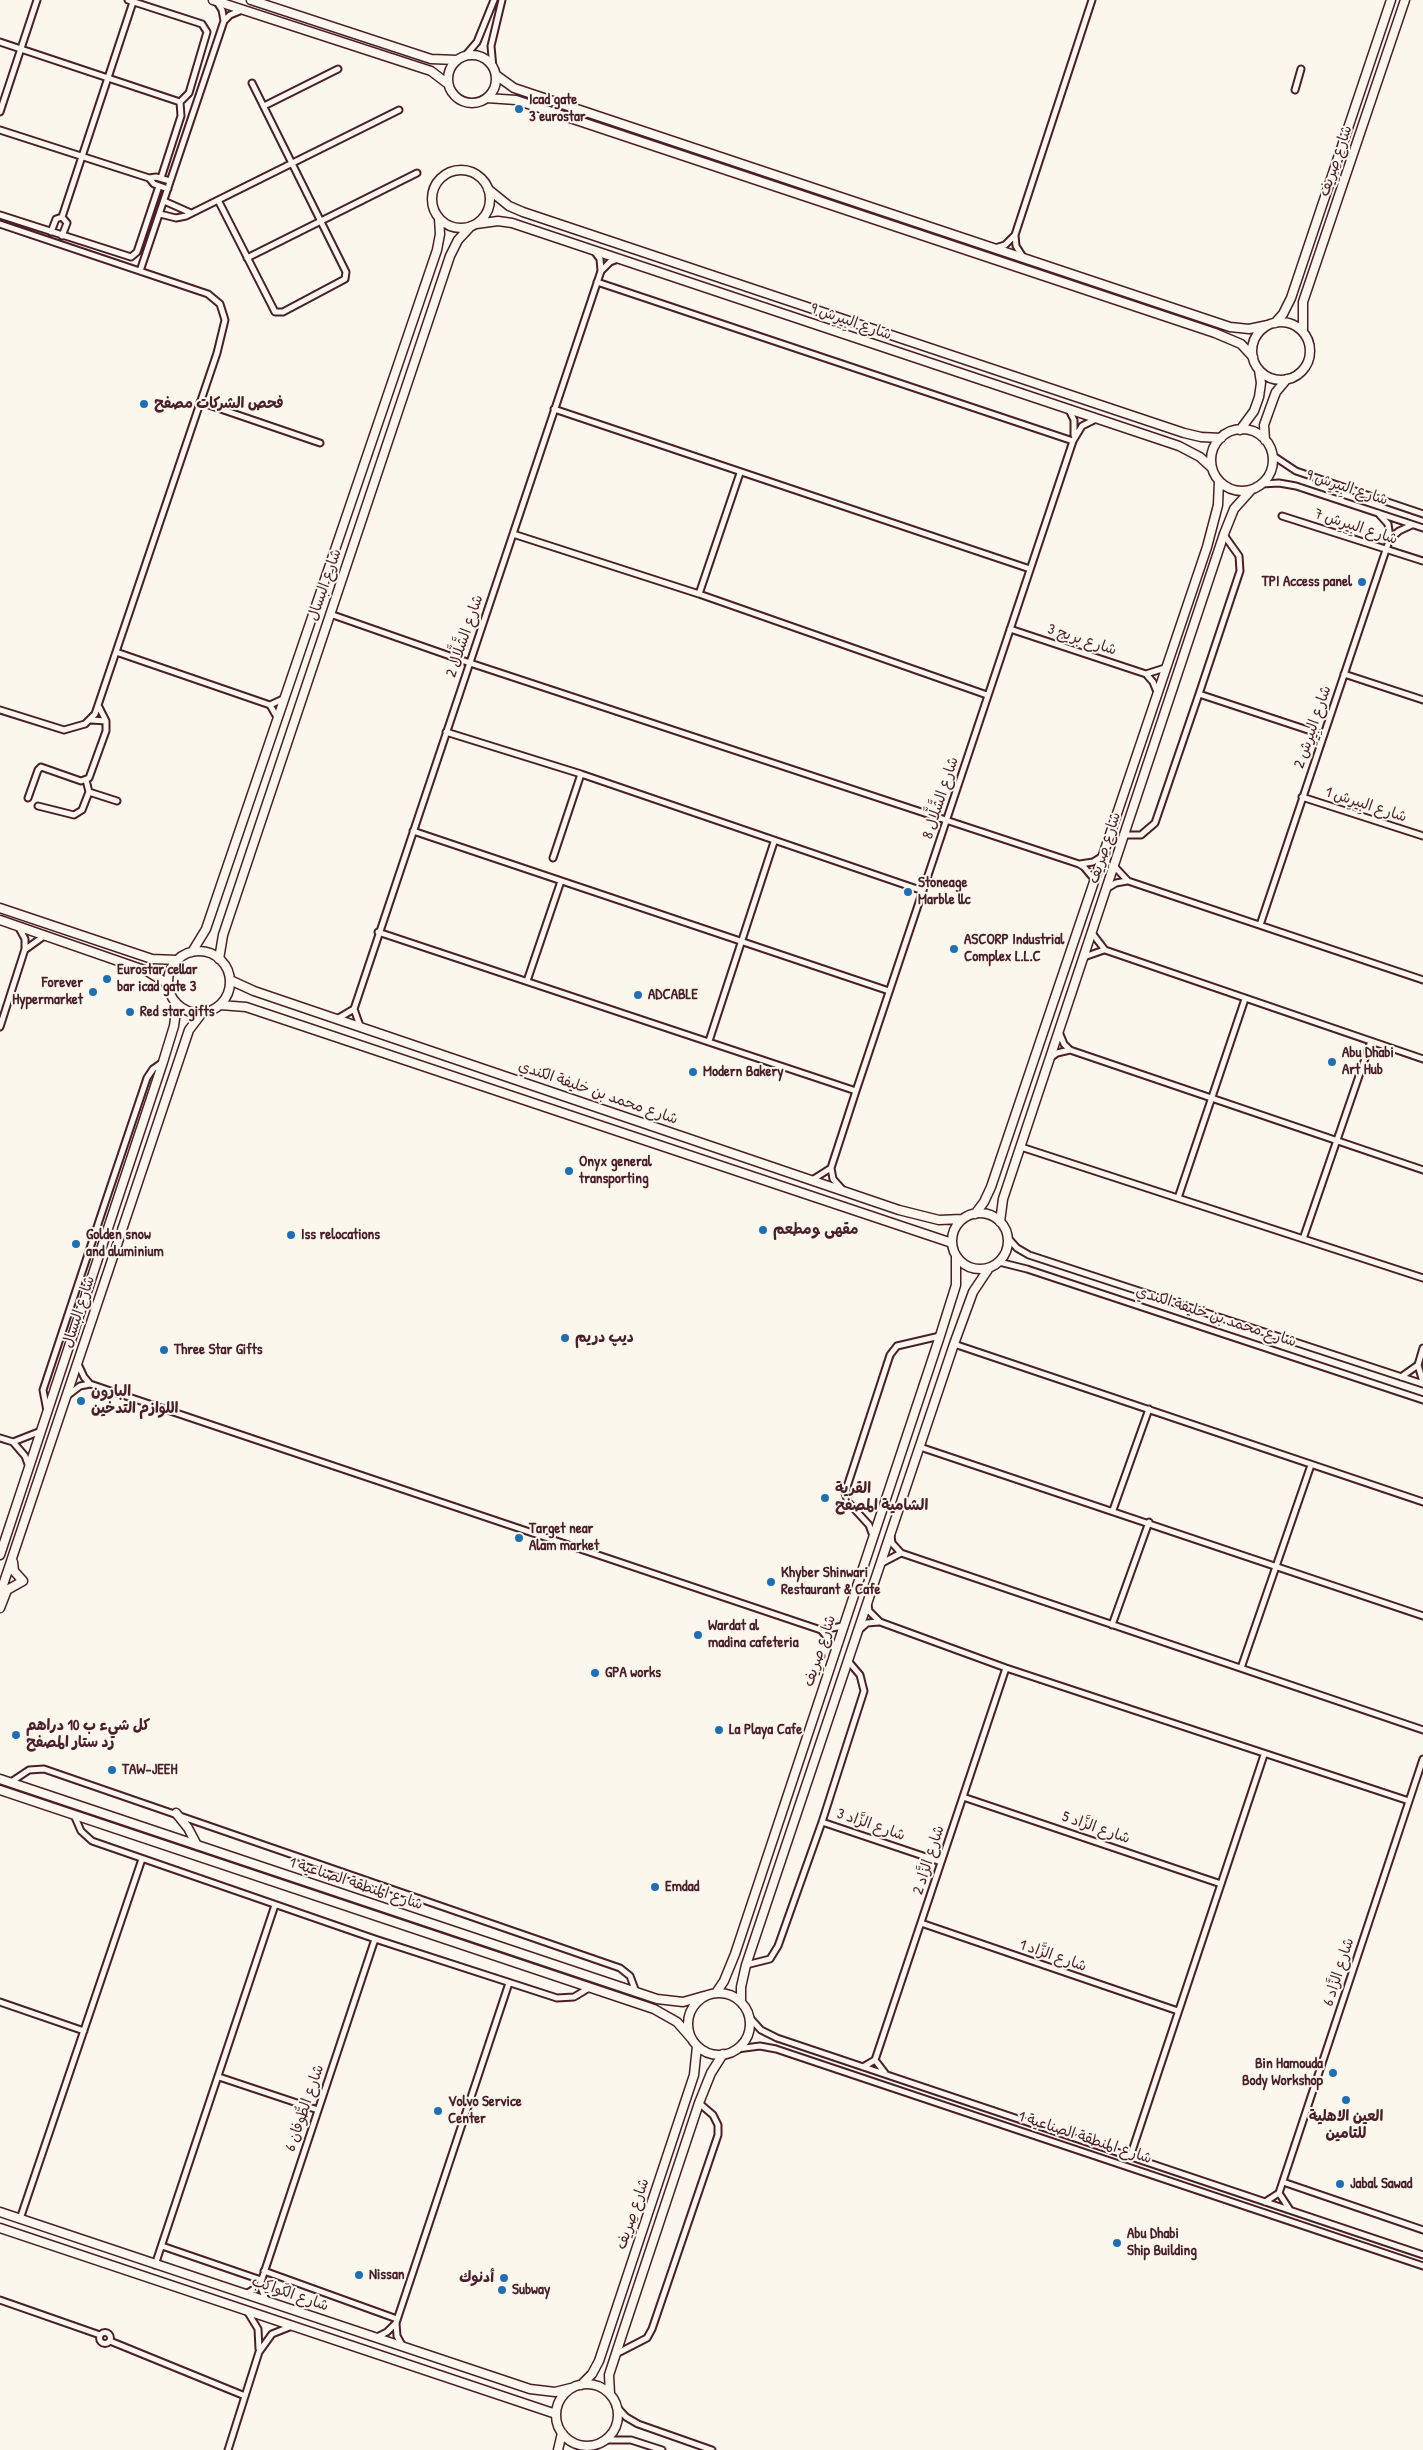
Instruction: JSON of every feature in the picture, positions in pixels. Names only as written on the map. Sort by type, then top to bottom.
[{"type":"street","points":[[0,112],[38,0]]},
{"type":"street","points":[[214,0],[431,71],[448,84],[455,96],[467,103],[474,104],[487,98],[495,88],[495,72],[491,46],[502,0]]},
{"type":"street","points":[[140,271],[224,21],[222,10],[214,0]]},
{"type":"street","points":[[251,0],[431,59],[457,60]]},
{"type":"street","points":[[448,84],[451,67],[457,60],[465,56],[477,42],[494,0]]},
{"type":"street","points":[[1024,258],[1017,249],[1015,235],[1092,0]]},
{"type":"street","name":"شارع صِرِيف","points":[[1271,324],[1283,314],[1290,298],[1390,0]]},
{"type":"street","name":"شارع صِرِيف","points":[[1303,332],[1303,302],[1405,0]]},
{"type":"street","points":[[62,217],[108,78],[131,1],[202,24],[206,29],[207,34],[189,94],[180,102]]},
{"type":"street","points":[[224,21],[234,12],[242,10]]},
{"type":"street","points":[[0,42],[180,102]]},
{"type":"street","points":[[465,56],[481,57],[514,88],[1230,327],[1249,329],[1271,324],[1289,323],[1303,332],[1310,349],[1309,358],[1299,374],[1287,379],[1272,378],[1259,370]]},
{"type":"street","points":[[264,106],[338,69]]},
{"type":"street","points":[[1295,90],[1301,69]]},
{"type":"street","points":[[218,200],[272,309],[277,312],[283,312],[345,279],[346,272],[252,83]]},
{"type":"street","points":[[487,98],[516,100],[1215,333],[1241,344],[1253,357]]},
{"type":"street","points":[[162,178],[182,116],[180,102]]},
{"type":"street","points":[[160,214],[180,218],[399,110]]},
{"type":"street","points":[[0,130],[148,178],[159,186],[168,188]]},
{"type":"street","points":[[468,171],[483,181],[488,189],[489,205],[487,212],[473,225],[459,228],[448,225],[439,218],[434,210],[433,192],[436,184],[450,172],[468,171]]},
{"type":"street","points":[[247,258],[417,173]]},
{"type":"street","points":[[148,178],[162,178],[170,181]]},
{"type":"street","points":[[0,215],[127,257],[133,256],[137,252],[159,186]]},
{"type":"street","name":"شارع البِيرِش 9","points":[[488,189],[509,206],[532,215],[1184,433],[1201,437],[1221,438]]},
{"type":"street","points":[[164,201],[191,212]]},
{"type":"street","points":[[51,232],[56,219],[62,217]]},
{"type":"street","points":[[62,217],[67,224],[62,236]]},
{"type":"street","name":"شارع البسال","points":[[192,952],[206,929],[437,250],[440,234],[439,218]]},
{"type":"street","name":"شارع البِيرِش 9","points":[[473,225],[506,221],[1179,446],[1200,457],[1212,468]]},
{"type":"street","points":[[0,224],[208,294],[217,300],[223,309],[225,325],[99,707],[90,720],[78,728],[64,730],[0,710]]},
{"type":"street","name":"شارع البسال","points":[[219,959],[222,935],[450,256],[458,240],[473,225]]},
{"type":"street","points":[[995,248],[1005,245],[1015,235]]},
{"type":"street","points":[[594,250],[600,259],[601,271]]},
{"type":"street","points":[[601,271],[610,262],[619,259]]},
{"type":"street","name":"شارع الشَّلَّال 2","points":[[354,1009],[378,932],[601,271]]},
{"type":"street","points":[[597,282],[1074,438],[1082,426],[1096,419]]},
{"type":"street","points":[[1271,324],[1257,335],[1252,349],[1261,383],[1259,397],[1250,418],[1240,430],[1221,438],[1212,451],[1212,468],[1219,481],[1234,490],[1251,490],[1262,484],[1268,476],[1272,466],[1272,455],[1265,440],[1264,425],[1273,400],[1287,379]]},
{"type":"street","points":[[200,402],[320,443]]},
{"type":"street","points":[[554,410],[1030,569]]},
{"type":"street","name":"شارع الشَّلَّال 8","points":[[831,1168],[1074,438],[1074,420],[1069,410]]},
{"type":"street","points":[[1240,430],[1254,432],[1265,440]]},
{"type":"street","name":"شارع البِيرِش 9","points":[[1272,455],[1296,471],[1423,514]]},
{"type":"street","points":[[699,594],[740,473]]},
{"type":"street","name":"شارع صِرِيف","points":[[975,1214],[984,1202],[991,1187],[1217,513],[1219,481]]},
{"type":"street","name":"شارع البِيرِش 9","points":[[1262,484],[1279,483],[1296,486],[1423,528]]},
{"type":"street","name":"شارع صِرِيف","points":[[1000,1222],[1003,1199],[1224,534],[1234,509],[1251,490]]},
{"type":"street","points":[[1378,513],[1388,524],[1390,538],[1412,525]]},
{"type":"street","name":"شارع البِيرِش 7","points":[[1282,516],[1423,561]]},
{"type":"street","points":[[512,534],[699,594],[987,695]]},
{"type":"street","points":[[1124,835],[1141,835],[1155,823],[1200,694],[1240,570],[1239,556],[1224,534]]},
{"type":"street","name":"شارع البِيرِش 2","points":[[1260,925],[1390,538]]},
{"type":"street","points":[[330,614],[470,663],[1079,864],[1093,862],[1101,857]]},
{"type":"street","name":"شارع بريج 3","points":[[1010,629],[1146,674]]},
{"type":"street","points":[[116,652],[270,704],[278,719]]},
{"type":"street","points":[[1157,692],[1153,682],[1146,674],[1165,668]]},
{"type":"street","points":[[1344,674],[1423,700]]},
{"type":"street","points":[[1200,694],[1323,735]]},
{"type":"street","points":[[270,704],[285,697]]},
{"type":"street","points":[[28,798],[38,770],[41,767],[81,781],[86,780],[90,776],[106,733],[106,721],[99,707]]},
{"type":"street","points":[[90,720],[106,721]]},
{"type":"street","points":[[446,732],[581,774],[774,842],[923,891]]},
{"type":"street","points":[[553,858],[581,774]]},
{"type":"street","points":[[38,806],[74,815],[82,810],[89,792],[86,780]]},
{"type":"street","points":[[89,792],[117,801]]},
{"type":"street","name":"شارع البِيرِش 1","points":[[1302,796],[1423,836]]},
{"type":"street","points":[[413,831],[889,991]]},
{"type":"street","points":[[709,1042],[774,842]]},
{"type":"street","points":[[1079,864],[1094,879]]},
{"type":"street","points":[[1114,866],[1128,881]]},
{"type":"street","points":[[527,981],[561,881]]},
{"type":"street","points":[[1106,889],[1116,883],[1128,881],[1423,980]]},
{"type":"street","points":[[0,908],[152,959],[177,960],[192,952],[202,951],[219,959],[228,972],[230,980],[229,989],[220,1005],[202,1013],[193,1012],[177,1004],[169,991],[168,975],[177,960]]},
{"type":"street","points":[[0,920],[153,974],[168,984]]},
{"type":"street","points":[[0,1027],[25,949],[25,939],[18,926]]},
{"type":"street","points":[[378,932],[856,1091]]},
{"type":"street","points":[[1092,933],[1105,950]]},
{"type":"street","points":[[25,949],[44,936]]},
{"type":"street","points":[[1084,957],[1094,952],[1105,950],[1423,1058]]},
{"type":"street","name":"شارع محمد بن خليفة الكندي","points":[[230,980],[248,989],[921,1217],[939,1220],[962,1219]]},
{"type":"street","points":[[1178,1198],[1210,1098],[1245,999]]},
{"type":"street","name":"شارع البسال","points":[[0,1555],[164,1062],[174,1026],[177,1004]]},
{"type":"street","name":"شارع محمد بن خليفة الكندي","points":[[220,1005],[246,1006],[952,1243]]},
{"type":"street","points":[[336,1019],[354,1009],[356,1018],[362,1028]]},
{"type":"street","name":"شارع البسال","points":[[0,1594],[189,1030],[202,1013]]},
{"type":"street","points":[[1059,1032],[1064,1044],[1070,1050],[1423,1170]]},
{"type":"street","points":[[1303,1239],[1371,1041]]},
{"type":"street","points":[[1050,1059],[1057,1054],[1070,1050]]},
{"type":"street","points":[[1021,1147],[1423,1278]]},
{"type":"street","points":[[812,1180],[831,1168],[834,1179],[843,1190]]},
{"type":"street","points":[[975,1214],[993,1216],[1000,1222],[1008,1238],[1007,1247],[999,1262],[989,1268],[971,1268],[956,1256],[952,1243],[953,1234],[962,1219],[975,1214]]},
{"type":"street","name":"شارع محمد بن خليفة الكندي","points":[[1008,1238],[1017,1248],[1029,1254],[1423,1383]]},
{"type":"street","name":"شارع صِرِيف","points":[[716,1993],[724,1981],[735,1954],[940,1336],[956,1285],[956,1256]]},
{"type":"street","name":"شارع محمد بن خليفة الكندي","points":[[999,1262],[1027,1268],[1423,1400]]},
{"type":"street","name":"شارع صِرِيف","points":[[741,2002],[741,1988],[746,1965],[954,1344],[973,1292],[989,1268]]},
{"type":"street","points":[[873,1536],[868,1525],[846,1499],[845,1493],[887,1364],[897,1346],[940,1336]]},
{"type":"street","points":[[954,1344],[1423,1502]]},
{"type":"street","points":[[1423,1348],[1418,1365],[1423,1383]]},
{"type":"street","points":[[78,1362],[81,1373],[90,1384]]},
{"type":"street","points":[[1401,1377],[1418,1365]]},
{"type":"street","points":[[66,1396],[80,1386],[90,1384],[821,1630],[843,1626]]},
{"type":"street","points":[[1113,1510],[1149,1409]]},
{"type":"street","points":[[13,1442],[41,1431]]},
{"type":"street","points":[[0,1438],[13,1442],[24,1456],[29,1468]]},
{"type":"street","points":[[920,1447],[1149,1522],[1423,1616]]},
{"type":"street","points":[[1241,1668],[1311,1465]]},
{"type":"street","points":[[1112,1626],[1149,1522]]},
{"type":"street","points":[[891,1536],[892,1543],[901,1553],[1423,1730]]},
{"type":"street","points":[[882,1563],[901,1553]]},
{"type":"street","points":[[0,1608],[7,1590],[23,1581],[12,1567],[14,1554]]},
{"type":"street","points":[[868,1605],[873,1617],[880,1622],[1006,1668],[1264,1755],[1409,1801]]},
{"type":"street","points":[[859,1630],[867,1623],[880,1622]]},
{"type":"street","points":[[821,1630],[832,1643],[835,1650]]},
{"type":"street","points":[[746,1965],[770,1958],[778,1946],[822,1822],[864,1691],[860,1675],[849,1662]]},
{"type":"street","name":"شارع الزَّاد 2","points":[[875,2060],[1006,1668]]},
{"type":"street","points":[[1130,2157],[1264,1755]]},
{"type":"street","name":"شارع الزَّاد 6","points":[[1279,2193],[1423,1759]]},
{"type":"street","points":[[11,1782],[29,1770],[40,1768],[176,1813],[620,1968],[630,1976],[636,1992]]},
{"type":"street","name":"شارع المنطقة الصناعية 1","points":[[0,1779],[636,1992],[672,2002],[691,2001],[704,1996]]},
{"type":"street","name":"شارع المنطقة الصناعية 1","points":[[0,1790],[668,2016],[685,2029],[692,2038]]},
{"type":"street","name":"شارع الزَّاد 5","points":[[963,1797],[1221,1884]]},
{"type":"street","points":[[176,1813],[188,1828],[197,1845]]},
{"type":"street","points":[[74,1814],[81,1831],[92,1841],[375,1940],[565,1999],[574,1997],[589,1988]]},
{"type":"street","name":"شارع الزَّاد 3","points":[[822,1822],[941,1862]]},
{"type":"street","points":[[20,2220],[142,1859]]},
{"type":"street","points":[[155,2265],[275,1906]]},
{"type":"street","name":"شارع الزَّاد 1","points":[[921,1923],[1178,2012]]},
{"type":"street","name":"شارع الطُّوفان 6","points":[[260,2282],[375,1940]]},
{"type":"street","points":[[404,2347],[397,2336],[397,2321],[509,1983]]},
{"type":"street","points":[[716,1993],[725,1993],[741,2002],[750,2018],[748,2035],[737,2049],[723,2054],[705,2051],[697,2046],[692,2038],[688,2019],[691,2010],[704,1996],[716,1993]]},
{"type":"street","points":[[0,2002],[84,2031]]},
{"type":"street","name":"شارع المنطقة الصناعية 1","points":[[750,2018],[772,2036],[1423,2255]]},
{"type":"street","name":"شارع صِرِيف","points":[[581,2385],[592,2374],[599,2361],[694,2075],[697,2046]]},
{"type":"street","name":"شارع المنطقة الصناعية 1","points":[[737,2049],[760,2046],[776,2049],[1423,2266]]},
{"type":"street","name":"شارع صِرِيف","points":[[610,2394],[608,2380],[699,2103],[711,2073],[723,2054]]},
{"type":"street","points":[[863,2067],[875,2060],[886,2075]]},
{"type":"street","points":[[219,2077],[318,2110]]},
{"type":"street","points":[[616,2354],[646,2338],[652,2329],[719,2132],[713,2115],[699,2103]]},
{"type":"street","points":[[1283,2182],[1423,2230]]},
{"type":"street","points":[[1265,2202],[1279,2193],[1290,2210]]},
{"type":"street","name":"شارع الكَواكِب","points":[[0,2212],[538,2392],[555,2392],[571,2388]]},
{"type":"street","name":"شارع الكَواكِب","points":[[0,2228],[556,2414]]},
{"type":"street","points":[[162,2246],[260,2282]]},
{"type":"street","points":[[264,2272],[397,2321]]},
{"type":"street","points":[[246,2294],[260,2282]]},
{"type":"street","points":[[260,2282],[266,2300]]},
{"type":"street","points":[[0,2300],[100,2335],[103,2333],[109,2334],[110,2341],[245,2396]]},
{"type":"street","points":[[228,2450],[258,2352],[258,2329],[246,2310]]},
{"type":"street","points":[[376,2338],[387,2332],[397,2321]]},
{"type":"street","points":[[258,2352],[272,2334],[292,2326]]},
{"type":"street","points":[[558,2450],[562,2434],[556,2414],[560,2399],[571,2388],[581,2385],[594,2385],[610,2394],[616,2406],[638,2424],[712,2450]]},
{"type":"street","points":[[599,2444],[616,2425],[616,2406]]},
{"type":"street","points":[[562,2434],[575,2443],[591,2445],[631,2440],[662,2450]]},
{"type":"place","name":"Icad gate 3 eurostar","points":[[519,109]]},
{"type":"place","name":"فحص الشركات مصفح","points":[[144,404]]},
{"type":"place","name":"TPI Access panel","points":[[1362,582]]},
{"type":"place","name":"Stoneage Marble llc","points":[[908,892]]},
{"type":"place","name":"ASCORP Industrial Complex L.L.C","points":[[954,949]]},
{"type":"place","name":"Eurostar cellar bar icad gate 3","points":[[107,979]]},
{"type":"place","name":"Forever Hypermarket","points":[[93,992]]},
{"type":"place","name":"ADCABLE","points":[[638,995]]},
{"type":"place","name":"Red star gifts","points":[[130,1012]]},
{"type":"place","name":"Abu Dhabi Art Hub","points":[[1332,1062]]},
{"type":"place","name":"Modern Bakery","points":[[693,1072]]},
{"type":"place","name":"Onyx general transporting","points":[[569,1171]]},
{"type":"place","name":"مقهى ومطعم","points":[[763,1230]]},
{"type":"place","name":"Iss relocations","points":[[291,1235]]},
{"type":"place","name":"Golden snow and aluminium","points":[[76,1244]]},
{"type":"place","name":"دیپ دریم","points":[[565,1338]]},
{"type":"place","name":"Three Star Gifts","points":[[164,1350]]},
{"type":"place","name":"البارون اللوازم التدخين","points":[[81,1401]]},
{"type":"place","name":"القرية الشامية المصفح","points":[[825,1498]]},
{"type":"place","name":"Target near Alam market","points":[[519,1538]]},
{"type":"place","name":"Khyber Shinwari Restaurant & Cafe","points":[[771,1582]]},
{"type":"place","name":"Wardat al madina cafeteria","points":[[698,1635]]},
{"type":"place","name":"GPA works","points":[[595,1673]]},
{"type":"place","name":"La Playa Cafe","points":[[719,1730]]},
{"type":"place","name":"كل شيء ب 10 دراهم رد ستار المصفح","points":[[16,1735]]},
{"type":"place","name":"TAW-JEEH","points":[[112,1770]]},
{"type":"place","name":"Emdad","points":[[655,1887]]},
{"type":"place","name":"Bin Hamouda Body Workshop","points":[[1333,2073]]},
{"type":"place","name":"العين الاهلية للتامين","points":[[1346,2100]]},
{"type":"place","name":"Volvo Service Center","points":[[438,2111]]},
{"type":"place","name":"Jabal Sawad","points":[[1340,2184]]},
{"type":"place","name":"Abu Dhabi Ship Building","points":[[1117,2243]]},
{"type":"place","name":"Nissan","points":[[359,2275]]},
{"type":"place","name":"أدنوك","points":[[504,2278]]},
{"type":"place","name":"Subway","points":[[502,2290]]}]
